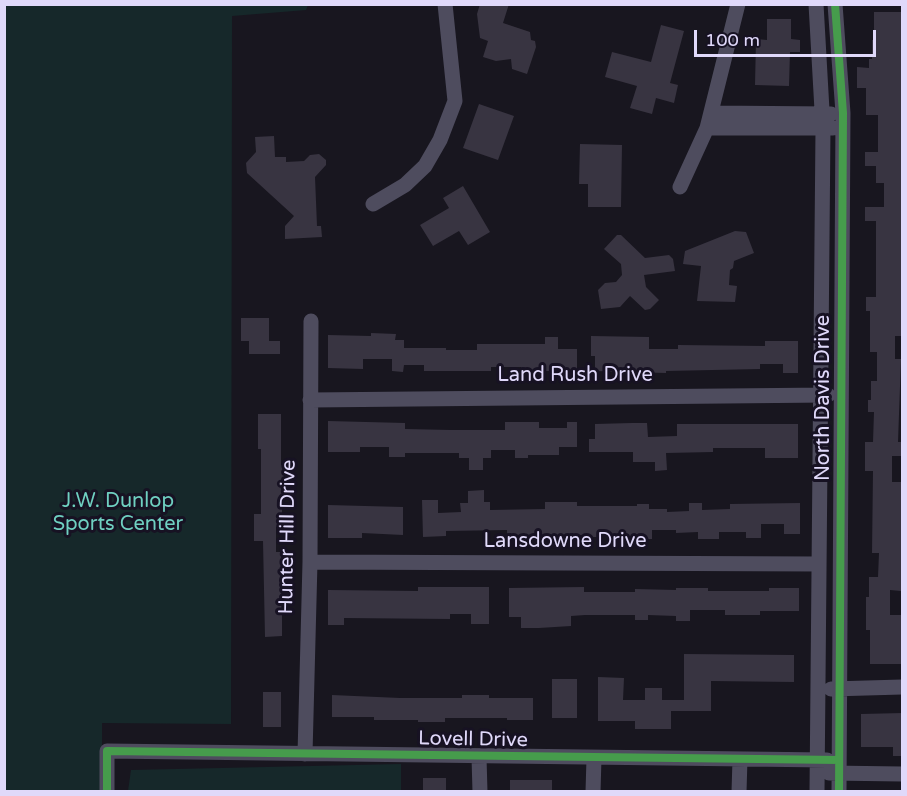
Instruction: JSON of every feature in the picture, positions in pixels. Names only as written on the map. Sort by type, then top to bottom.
[{"type":"street","points":[[373,204],[405,185],[425,166],[440,140],[455,101],[445,4]]},
{"type":"street","points":[[680,187],[709,121],[738,4]]},
{"type":"street","name":"North Davis Drive","points":[[816,4],[822,121],[817,792]]},
{"type":"street","name":"North Davis Drive","points":[[835,4],[843,121],[839,792]]},
{"type":"street","points":[[709,121],[843,121]]},
{"type":"street","name":"Hunter Hill Drive","points":[[305,754],[310,562],[311,321]]},
{"type":"street","name":"Land Rush Drive","points":[[310,400],[840,395]]},
{"type":"street","name":"Lansdowne Drive","points":[[310,562],[819,564]]},
{"type":"street","points":[[819,689],[903,687]]},
{"type":"street","name":"Lovell Drive","points":[[107,792],[107,751],[740,759],[903,774]]},
{"type":"street","points":[[479,757],[480,792]]},
{"type":"street","points":[[593,792],[594,758]]},
{"type":"street","points":[[739,792],[740,759]]},
{"type":"green space","name":"J.W. Dunlop Sports Center","points":[[5,5],[308,5],[306,10],[232,16],[231,724],[102,723],[102,791],[5,792]]},
{"type":"green space","points":[[401,764],[401,791],[128,791],[131,770]]},
{"type":"building","points":[[480,4],[509,4],[503,23],[530,32],[531,40],[535,41],[536,47],[527,74],[512,69],[511,59],[496,61],[483,57],[488,41],[480,38],[477,14]]},
{"type":"building","points":[[874,12],[901,12],[903,336],[895,336],[895,359],[901,359],[898,442],[902,442],[902,456],[892,456],[892,482],[901,482],[901,591],[890,590],[890,615],[901,615],[901,664],[870,664],[870,630],[866,630],[866,597],[869,597],[869,577],[878,577],[879,553],[872,553],[873,471],[865,471],[865,442],[873,442],[874,412],[868,412],[868,400],[871,400],[871,381],[877,381],[877,352],[870,352],[870,311],[866,311],[866,297],[876,297],[876,221],[865,221],[865,207],[884,207],[884,183],[876,183],[876,166],[865,166],[865,152],[878,152],[878,115],[866,115],[866,88],[857,88],[857,67],[869,68],[869,59],[872,59]]},
{"type":"building","points":[[767,19],[791,19],[791,39],[800,40],[800,52],[790,52],[789,86],[755,85],[756,39],[767,40]]},
{"type":"building","points":[[661,25],[684,31],[670,83],[678,85],[674,103],[656,98],[652,114],[630,108],[637,86],[605,77],[612,52],[651,62]]},
{"type":"building","points":[[479,104],[514,116],[498,160],[463,148]]},
{"type":"building","points":[[274,136],[275,157],[286,157],[286,162],[304,161],[310,155],[319,154],[326,160],[326,165],[315,177],[317,226],[321,226],[322,237],[285,239],[285,226],[294,216],[247,173],[246,163],[256,152],[255,137]]},
{"type":"building","points":[[580,144],[622,145],[621,207],[588,207],[588,184],[579,184]]},
{"type":"building","points":[[463,186],[490,232],[468,245],[459,231],[433,246],[420,225],[449,208],[443,198]]},
{"type":"building","points":[[735,231],[746,232],[754,253],[734,261],[733,268],[730,270],[729,285],[737,286],[735,302],[697,301],[701,266],[683,264],[685,251]]},
{"type":"building","points":[[617,235],[621,235],[645,258],[669,255],[673,259],[675,271],[644,275],[646,287],[659,300],[650,309],[645,310],[630,296],[620,307],[601,309],[598,290],[605,283],[616,282],[622,275],[621,264],[604,249]]},
{"type":"building","points":[[241,318],[269,318],[269,341],[280,341],[280,354],[249,354],[249,341],[241,341]]},
{"type":"building","points":[[371,333],[396,334],[395,340],[404,340],[404,348],[446,348],[446,350],[477,350],[477,344],[545,344],[545,337],[558,337],[558,349],[577,349],[577,371],[539,371],[539,374],[521,374],[521,367],[491,367],[491,371],[424,371],[424,365],[404,365],[403,372],[392,371],[392,359],[363,359],[363,369],[328,368],[328,335],[371,336]]},
{"type":"building","points":[[591,336],[649,337],[649,349],[678,349],[678,345],[765,346],[765,341],[798,341],[798,373],[783,373],[783,364],[760,364],[760,369],[666,371],[666,373],[595,371],[595,356],[591,356]]},
{"type":"building","points":[[258,414],[281,414],[281,465],[284,465],[284,498],[282,498],[282,527],[276,527],[276,552],[282,552],[282,636],[265,637],[263,541],[254,541],[254,514],[261,514],[261,449],[258,449]]},
{"type":"building","points":[[328,421],[405,423],[405,429],[451,430],[505,430],[505,422],[539,422],[539,428],[567,428],[567,422],[577,422],[577,447],[559,447],[559,455],[528,455],[528,458],[515,458],[515,450],[491,450],[491,458],[483,458],[483,470],[469,470],[469,458],[459,458],[459,453],[405,453],[405,457],[389,457],[389,447],[360,447],[360,452],[328,452]]},
{"type":"building","points":[[647,423],[648,437],[677,436],[677,424],[798,424],[798,458],[765,458],[765,448],[713,448],[713,452],[666,453],[667,470],[655,471],[655,462],[633,462],[633,452],[589,452],[589,439],[595,439],[595,424]]},
{"type":"building","points":[[484,490],[484,502],[490,502],[490,510],[545,509],[545,502],[577,502],[577,506],[649,504],[649,509],[667,509],[667,512],[689,511],[689,503],[702,503],[702,510],[730,509],[730,504],[800,503],[800,534],[784,534],[784,524],[761,524],[761,538],[746,538],[746,532],[719,532],[719,539],[698,539],[698,532],[676,533],[676,530],[652,530],[652,539],[591,537],[591,535],[539,535],[539,539],[507,539],[507,530],[446,531],[446,536],[423,537],[422,500],[438,500],[438,513],[461,512],[460,503],[468,503],[468,491]]},
{"type":"building","points":[[328,505],[403,507],[403,535],[362,533],[362,538],[328,538]]},
{"type":"building","points":[[418,587],[489,587],[489,624],[471,624],[471,614],[450,614],[450,619],[344,618],[344,625],[328,625],[328,590],[418,591]]},
{"type":"building","points":[[584,587],[584,592],[635,592],[635,589],[676,590],[676,588],[708,588],[708,591],[769,591],[769,588],[799,588],[799,611],[760,611],[760,615],[725,615],[725,610],[690,610],[690,621],[676,621],[676,616],[648,615],[648,620],[635,620],[635,615],[585,615],[571,616],[571,626],[539,628],[521,628],[521,617],[509,617],[509,588]]},
{"type":"building","points":[[684,654],[794,655],[794,682],[711,681],[711,711],[671,711],[671,729],[635,729],[635,721],[598,721],[598,677],[624,678],[623,700],[645,700],[645,688],[662,688],[662,700],[684,700]]},
{"type":"building","points":[[552,679],[577,679],[577,718],[552,718]]},
{"type":"building","points":[[263,692],[281,692],[281,727],[263,727]]},
{"type":"building","points":[[332,695],[462,698],[462,695],[489,695],[489,698],[533,698],[533,720],[445,718],[445,722],[418,722],[418,720],[374,720],[374,717],[332,717]]},
{"type":"building","points":[[903,713],[903,756],[893,756],[893,747],[861,747],[861,714]]},
{"type":"building","points":[[423,778],[446,778],[446,792],[423,792]]},
{"type":"building","points":[[510,780],[552,780],[552,791],[510,792]]},
{"type":"cycle path","points":[[835,4],[843,113],[839,792]]},
{"type":"cycle path","points":[[107,792],[107,751],[839,760]]}]
